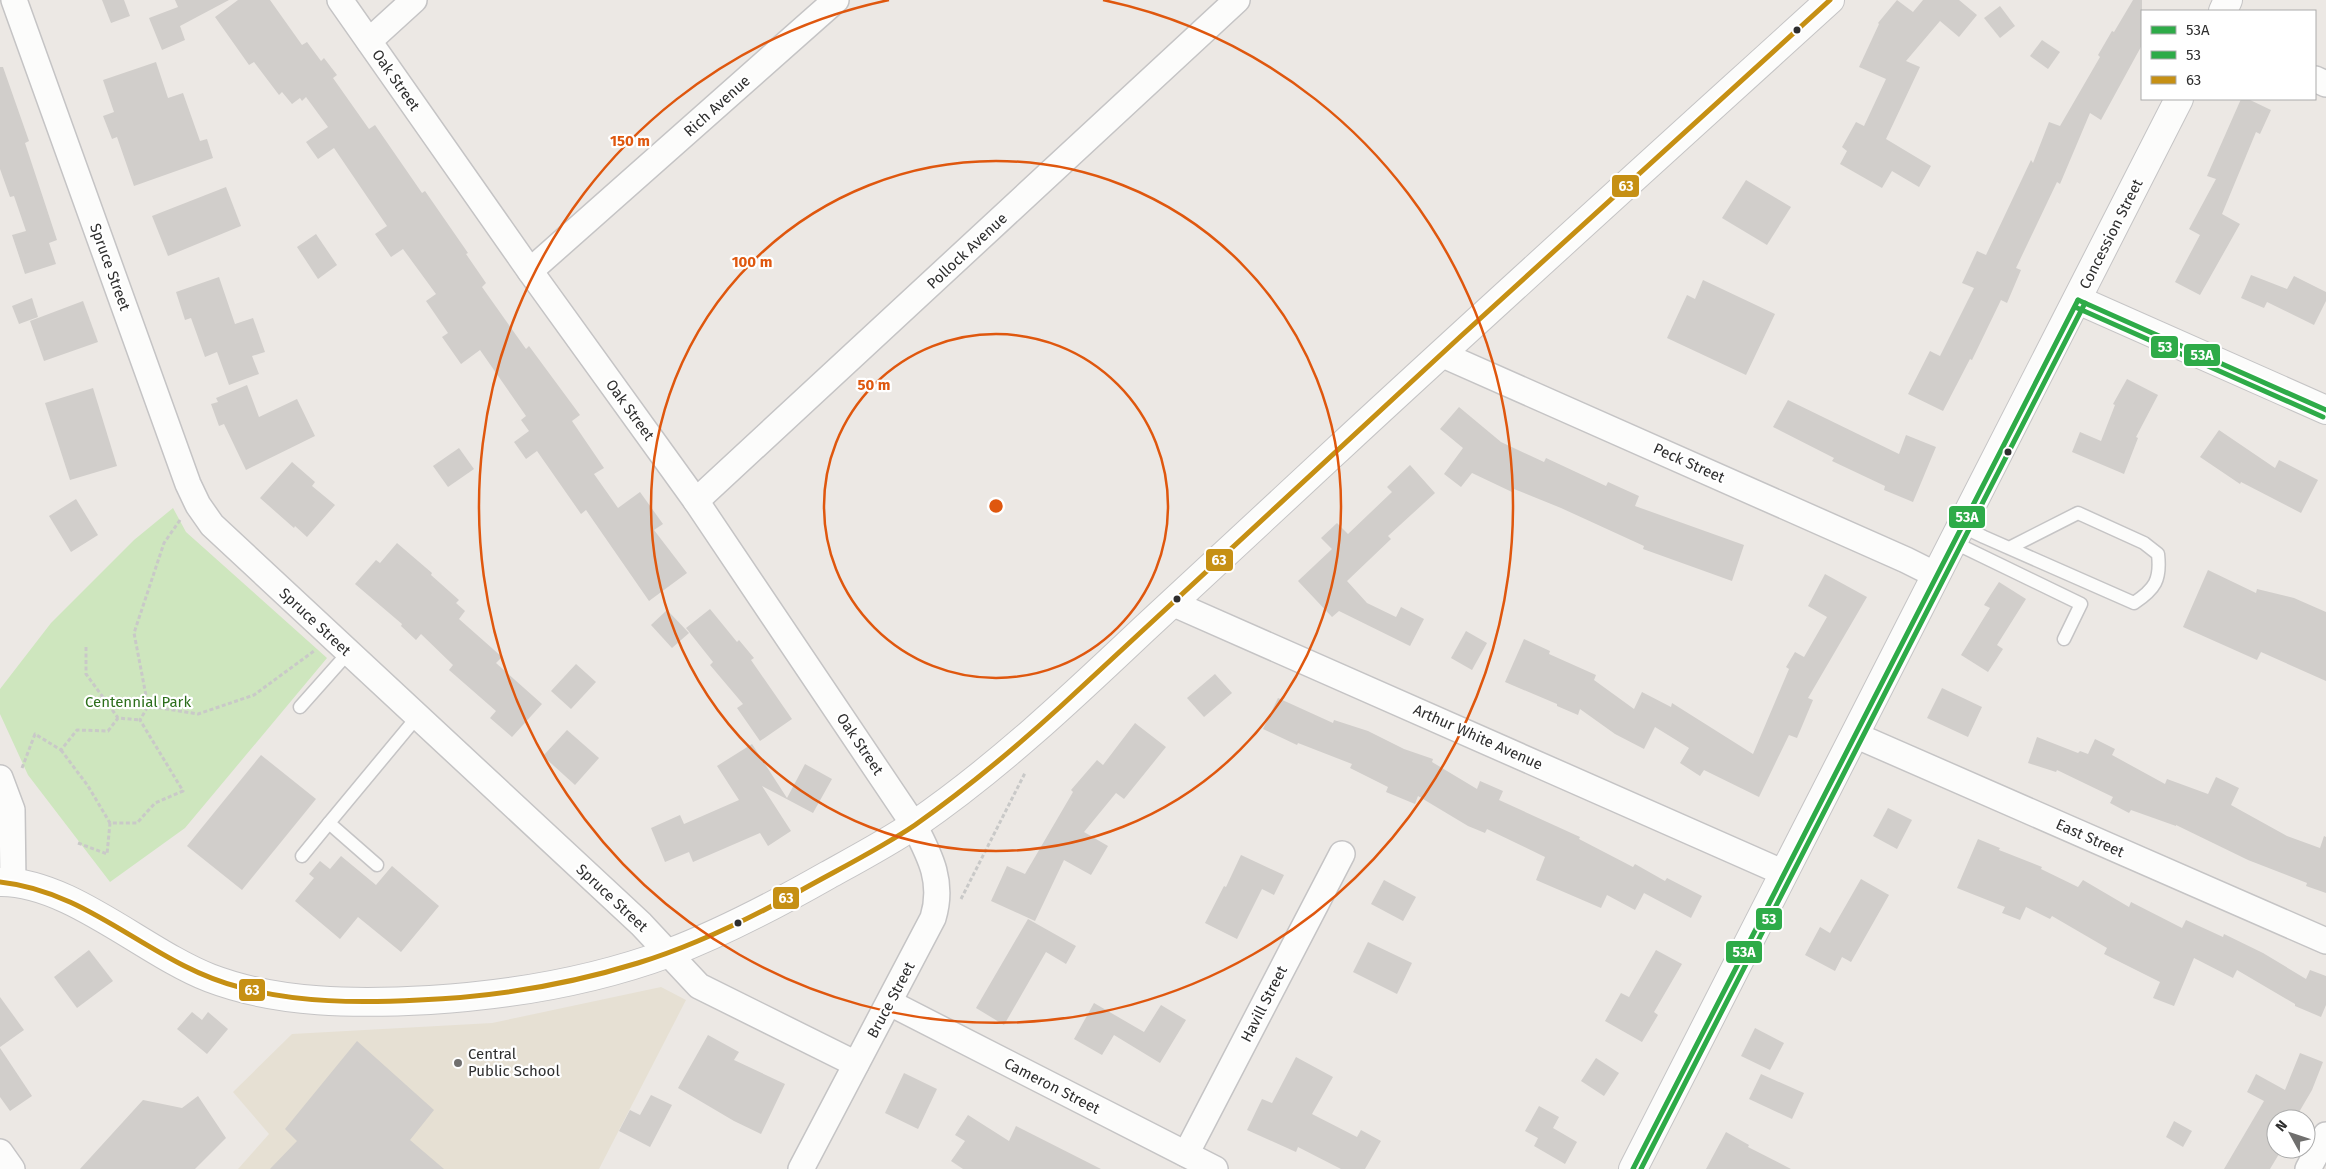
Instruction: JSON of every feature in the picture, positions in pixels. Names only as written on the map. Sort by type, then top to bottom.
[{"type":"main road","points":[[7,882],[60,896],[179,964],[212,979],[262,993],[285,997],[374,1001],[490,995],[576,979],[668,954],[782,901],[914,825],[1031,734],[1441,354],[1830,0]]},
{"type":"main road","name":"Concession Street","points":[[1635,1168],[2178,100]]},
{"type":"main road","points":[[2078,300],[2326,410]]},
{"type":"street","name":"Spruce Street","points":[[14,0],[188,484],[198,505],[226,538],[641,924],[699,986],[856,1064]]},
{"type":"street","name":"Oak Street","points":[[340,0],[530,271],[696,501],[914,825]]},
{"type":"street","points":[[369,41],[414,0]]},
{"type":"street","name":"Rich Avenue","points":[[530,271],[836,0]]},
{"type":"street","name":"Pollock Avenue","points":[[696,501],[1237,0]]},
{"type":"street","name":"Peck Street","points":[[1441,354],[1936,575]]},
{"type":"street","name":"Arthur White Avenue","points":[[1172,603],[1784,873]]},
{"type":"street","name":"East Street","points":[[1855,735],[2326,941]]},
{"type":"street","points":[[7,882],[12,810],[11,774]]},
{"type":"street","name":"Bruce Street","points":[[801,1169],[922,941],[938,904],[938,887],[932,859],[914,825]]},
{"type":"street","name":"Havill Street","points":[[1186,1154],[1342,854]]},
{"type":"street","name":"Cameron Street","points":[[890,1002],[1215,1169]]},
{"type":"street","points":[[2308,1169],[2326,1134]]},
{"type":"street","points":[[0,1152],[12,1169]]},
{"type":"lane","points":[[1957,534],[2009,548],[2134,603],[2151,592],[2160,569],[2158,554],[2144,543],[2078,513],[2009,548]]},
{"type":"lane","points":[[1957,534],[2081,604],[2064,639]]},
{"type":"lane","points":[[300,707],[348,653]]},
{"type":"lane","points":[[302,856],[417,717]]},
{"type":"lane","points":[[329,823],[377,864]]},
{"type":"path","points":[[140,720],[148,706],[134,633],[164,544],[181,518]]},
{"type":"path","points":[[86,647],[86,674],[118,718],[140,720]]},
{"type":"path","points":[[148,706],[198,714],[254,695],[315,651]]},
{"type":"path","points":[[61,750],[77,730],[108,732],[118,718]]},
{"type":"path","points":[[110,823],[137,823],[155,803],[183,791],[140,720]]},
{"type":"path","points":[[11,774],[35,734],[61,750],[88,786],[110,823],[107,854],[78,844]]},
{"type":"path","points":[[960,902],[1026,771]]},
{"type":"shaded area","name":"Central Public School","points":[[661,987],[686,1000],[599,1169],[238,1169],[269,1134],[233,1092],[292,1034],[492,1023]]},
{"type":"green space","name":"Centennial Park","points":[[173,508],[186,532],[327,658],[185,828],[110,882],[28,775],[0,714],[0,689],[51,623],[134,540]]},
{"type":"building","points":[[102,0],[124,0],[130,16],[111,23]]},
{"type":"building","points":[[175,0],[229,0],[180,26],[185,40],[162,50],[149,18],[178,7]]},
{"type":"building","points":[[238,0],[270,0],[302,45],[307,42],[321,61],[324,58],[337,75],[333,78],[369,129],[375,125],[422,193],[425,191],[468,253],[466,254],[486,283],[482,287],[526,349],[529,346],[580,415],[572,421],[604,468],[594,474],[618,508],[640,492],[663,524],[654,530],[687,573],[649,601],[586,510],[581,514],[537,451],[526,459],[514,442],[529,431],[521,420],[526,416],[480,350],[461,364],[442,337],[448,333],[426,301],[436,294],[403,249],[391,257],[375,234],[387,226],[334,148],[318,159],[306,142],[328,127],[306,97],[302,101],[300,98],[292,104],[282,92],[279,95],[254,62],[249,65],[215,17]]},
{"type":"building","points":[[1897,0],[1913,12],[1923,0],[1959,0],[1977,15],[1959,37],[1940,21],[1906,61],[1920,67],[1886,139],[1931,166],[1919,187],[1892,171],[1882,188],[1840,164],[1847,151],[1842,147],[1856,122],[1864,126],[1886,79],[1859,67],[1878,23]]},
{"type":"building","points":[[2133,0],[2142,0],[2141,47],[2101,120],[2090,113],[2060,184],[2057,182],[2016,268],[2021,270],[2007,303],[2001,300],[1972,360],[1970,359],[1943,411],[1908,394],[1930,351],[1940,356],[1974,288],[1962,283],[1977,251],[1986,255],[2031,160],[2033,163],[2049,122],[2060,126],[2100,57],[2098,55],[2112,31],[2114,32]]},
{"type":"building","points":[[2000,6],[2015,26],[2000,38],[1984,18]]},
{"type":"building","points":[[2042,40],[2060,52],[2048,69],[2030,56]]},
{"type":"building","points":[[156,62],[168,98],[183,93],[200,141],[207,139],[213,158],[134,186],[117,137],[112,139],[103,116],[114,112],[103,80]]},
{"type":"building","points":[[0,67],[3,67],[29,141],[25,143],[57,240],[49,243],[56,264],[25,274],[12,235],[26,231],[14,196],[10,197],[0,169]]},
{"type":"building","points":[[2241,100],[2250,100],[2271,110],[2260,134],[2256,132],[2222,214],[2240,224],[2200,295],[2175,282],[2200,235],[2189,229],[2216,179],[2207,176]]},
{"type":"building","points":[[1746,180],[1791,207],[1767,245],[1722,218]]},
{"type":"building","points":[[226,187],[241,226],[168,256],[152,216]]},
{"type":"building","points":[[316,234],[337,265],[318,279],[297,247]]},
{"type":"building","points":[[2251,275],[2287,289],[2294,276],[2326,292],[2326,301],[2314,325],[2267,302],[2264,308],[2241,298]]},
{"type":"building","points":[[219,277],[235,324],[253,318],[265,352],[252,356],[259,374],[229,385],[217,352],[205,357],[191,318],[185,320],[176,292]]},
{"type":"building","points":[[1703,280],[1775,314],[1746,375],[1667,338],[1687,295],[1695,299]]},
{"type":"building","points":[[32,298],[38,317],[19,324],[12,306]]},
{"type":"building","points":[[83,301],[98,342],[44,361],[30,321]]},
{"type":"building","points":[[2127,379],[2158,395],[2136,437],[2138,438],[2124,474],[2072,452],[2080,432],[2101,441],[2115,405],[2113,404]]},
{"type":"building","points":[[247,385],[259,417],[297,399],[315,436],[246,470],[224,424],[219,426],[211,404],[218,402],[216,398]]},
{"type":"building","points":[[93,388],[117,466],[70,480],[45,403]]},
{"type":"building","points":[[1788,400],[1899,454],[1906,435],[1936,447],[1913,502],[1884,490],[1885,486],[1832,461],[1834,458],[1773,427]]},
{"type":"building","points":[[1459,407],[1501,442],[1544,462],[1546,458],[1606,486],[1608,482],[1639,496],[1635,506],[1744,545],[1732,581],[1643,549],[1644,546],[1561,508],[1514,489],[1512,492],[1472,473],[1461,487],[1444,474],[1463,448],[1440,429]]},
{"type":"building","points":[[2219,430],[2275,468],[2279,460],[2318,480],[2301,513],[2241,482],[2240,484],[2200,457]]},
{"type":"building","points":[[459,448],[474,469],[448,487],[433,466]]},
{"type":"building","points":[[292,462],[315,482],[312,486],[335,505],[307,537],[260,498]]},
{"type":"building","points":[[1410,465],[1435,493],[1388,536],[1391,539],[1347,581],[1367,603],[1396,617],[1401,607],[1424,619],[1410,646],[1339,611],[1332,617],[1298,581],[1332,549],[1321,538],[1337,523],[1348,534],[1392,492],[1387,487]]},
{"type":"building","points":[[76,499],[98,535],[71,552],[49,516]]},
{"type":"building","points":[[397,543],[432,573],[431,575],[459,600],[456,603],[465,611],[459,619],[502,657],[496,663],[542,704],[512,737],[490,718],[496,711],[449,670],[453,665],[421,634],[416,640],[401,626],[402,624],[355,584],[376,560],[380,563]]},
{"type":"building","points":[[2208,570],[2256,593],[2257,589],[2294,598],[2326,612],[2326,681],[2261,652],[2257,660],[2183,627]]},
{"type":"building","points":[[1825,574],[1867,597],[1808,698],[1813,700],[1797,738],[1789,735],[1759,797],[1704,770],[1700,776],[1680,763],[1689,748],[1655,727],[1644,749],[1615,734],[1580,709],[1578,715],[1505,682],[1524,639],[1550,651],[1549,654],[1596,675],[1594,680],[1634,709],[1642,692],[1671,707],[1672,703],[1753,754],[1789,669],[1786,667],[1795,652],[1804,657],[1827,617],[1808,606]]},
{"type":"building","points":[[1999,582],[2026,599],[1997,645],[2003,649],[1988,672],[1961,655],[1990,608],[1984,605]]},
{"type":"building","points":[[710,609],[737,642],[739,640],[754,658],[751,660],[792,719],[760,741],[737,708],[743,704],[710,665],[713,662],[686,628]]},
{"type":"building","points":[[667,610],[689,633],[672,648],[651,625]]},
{"type":"building","points":[[1466,631],[1487,643],[1472,670],[1451,658]]},
{"type":"building","points":[[576,664],[596,682],[571,709],[551,691]]},
{"type":"building","points":[[1215,674],[1232,693],[1204,717],[1187,698]]},
{"type":"building","points":[[1942,688],[1982,707],[1968,737],[1927,718]]},
{"type":"building","points":[[1278,698],[1333,723],[1334,720],[1368,731],[1404,749],[1433,759],[1432,762],[1477,789],[1480,781],[1503,791],[1499,800],[1580,837],[1579,839],[1633,867],[1635,864],[1665,881],[1667,878],[1702,896],[1691,918],[1644,893],[1635,910],[1607,895],[1601,908],[1536,880],[1545,857],[1487,829],[1485,833],[1468,826],[1418,796],[1415,804],[1386,792],[1388,787],[1350,768],[1352,764],[1298,743],[1297,745],[1263,729]]},
{"type":"building","points":[[1135,723],[1166,747],[1124,799],[1116,793],[1084,832],[1108,846],[1091,875],[1064,860],[1035,921],[991,901],[1007,866],[1025,874],[1073,792],[1071,790],[1097,760],[1103,765]]},
{"type":"building","points":[[567,730],[599,758],[575,785],[543,756]]},
{"type":"building","points":[[2037,737],[2078,753],[2080,751],[2088,754],[2095,739],[2115,749],[2112,755],[2165,784],[2167,779],[2208,794],[2216,777],[2239,788],[2231,805],[2287,836],[2320,848],[2324,836],[2326,837],[2326,893],[2306,886],[2307,883],[2248,860],[2176,825],[2131,810],[2129,813],[2110,803],[2113,797],[2057,770],[2056,772],[2028,763]]},
{"type":"building","points":[[752,744],[787,798],[805,764],[832,779],[813,813],[762,786],[791,831],[768,846],[760,833],[693,862],[689,852],[665,862],[651,828],[680,815],[684,824],[739,800],[717,766]]},
{"type":"building","points":[[261,755],[316,799],[242,890],[187,846]]},
{"type":"building","points":[[1888,808],[1912,820],[1897,849],[1873,836]]},
{"type":"building","points":[[1978,839],[2000,848],[1999,850],[2042,867],[2041,869],[2078,887],[2083,880],[2129,907],[2131,902],[2182,928],[2186,920],[2223,937],[2224,934],[2263,953],[2306,979],[2310,970],[2326,976],[2326,1005],[2321,1017],[2295,1006],[2295,1004],[2237,970],[2233,978],[2194,958],[2174,1006],[2153,998],[2160,982],[2104,954],[2107,948],[2052,916],[2050,919],[2026,907],[2020,920],[2002,913],[2005,907],[1957,888]]},
{"type":"building","points":[[1241,855],[1284,875],[1274,895],[1262,889],[1237,939],[1205,923],[1224,886],[1226,887]]},
{"type":"building","points":[[341,856],[376,885],[392,866],[439,906],[401,952],[358,917],[340,939],[295,901],[314,878],[309,874],[320,861],[330,869]]},
{"type":"building","points":[[1861,879],[1889,895],[1851,962],[1842,957],[1835,971],[1805,955],[1820,927],[1830,933]]},
{"type":"building","points":[[1384,880],[1416,897],[1403,921],[1371,904]]},
{"type":"building","points":[[1028,919],[1076,946],[1066,964],[1046,952],[1004,1025],[976,1008]]},
{"type":"building","points":[[1368,942],[1412,963],[1397,994],[1353,972]]},
{"type":"building","points":[[89,950],[113,981],[77,1008],[54,977]]},
{"type":"building","points":[[1656,950],[1682,964],[1654,1012],[1658,1015],[1642,1042],[1605,1021],[1621,993],[1629,997]]},
{"type":"building","points":[[0,997],[24,1030],[0,1047]]},
{"type":"building","points":[[1094,1003],[1144,1032],[1161,1005],[1186,1020],[1160,1063],[1114,1035],[1102,1055],[1074,1039]]},
{"type":"building","points":[[192,1012],[202,1020],[208,1012],[228,1029],[207,1054],[177,1029]]},
{"type":"building","points":[[1755,1028],[1784,1043],[1770,1070],[1741,1056]]},
{"type":"building","points":[[708,1035],[739,1052],[734,1060],[785,1084],[761,1134],[734,1121],[678,1088]]},
{"type":"building","points":[[357,1041],[434,1110],[410,1140],[444,1169],[270,1169],[297,1141],[285,1129]]},
{"type":"building","points":[[0,1048],[32,1096],[10,1111],[0,1097]]},
{"type":"building","points":[[2300,1053],[2323,1062],[2312,1090],[2301,1109],[2266,1109],[2266,1159],[2276,1159],[2270,1169],[2224,1169],[2264,1101],[2247,1092],[2256,1074],[2285,1090]]},
{"type":"building","points":[[1296,1057],[1333,1077],[1312,1114],[1357,1137],[1361,1130],[1381,1141],[1365,1169],[1341,1169],[1298,1147],[1296,1152],[1247,1130],[1262,1099],[1272,1103]]},
{"type":"building","points":[[1596,1058],[1619,1073],[1604,1096],[1581,1081]]},
{"type":"building","points":[[904,1073],[937,1089],[918,1129],[885,1113]]},
{"type":"building","points":[[1761,1074],[1804,1093],[1792,1119],[1749,1099]]},
{"type":"building","points":[[651,1095],[672,1105],[650,1147],[619,1131],[630,1110],[640,1115]]},
{"type":"building","points":[[198,1096],[226,1138],[195,1169],[80,1169],[143,1100],[182,1108]]},
{"type":"building","points":[[1539,1106],[1559,1117],[1553,1128],[1577,1142],[1565,1164],[1534,1146],[1538,1138],[1525,1131]]},
{"type":"building","points":[[968,1115],[1009,1141],[1016,1126],[1101,1169],[963,1169],[951,1161],[965,1141],[955,1135]]},
{"type":"building","points":[[2174,1121],[2192,1131],[2183,1147],[2166,1137]]},
{"type":"building","points":[[1726,1132],[1749,1145],[1748,1147],[1791,1169],[1706,1169]]},
{"type":"transit line","name":"63","points":[[0,882],[33,888],[64,900],[94,914],[178,963],[208,977],[261,992],[329,1001],[396,1001],[474,996],[557,984],[611,971],[659,956],[740,922],[857,860],[901,834],[953,797],[1007,753],[1060,707],[1461,336],[1830,0]]},
{"type":"transit line","name":"53A","points":[[2078,300],[2326,410]]},
{"type":"transit line","name":"53A","points":[[1633,1169],[2078,300]]},
{"type":"transit line","name":"53","points":[[1641,1169],[2085,303]]},
{"type":"transit line","name":"53","points":[[2075,307],[2323,417]]},
{"type":"place","name":"Central Public School","points":[[458,1063]]}]
